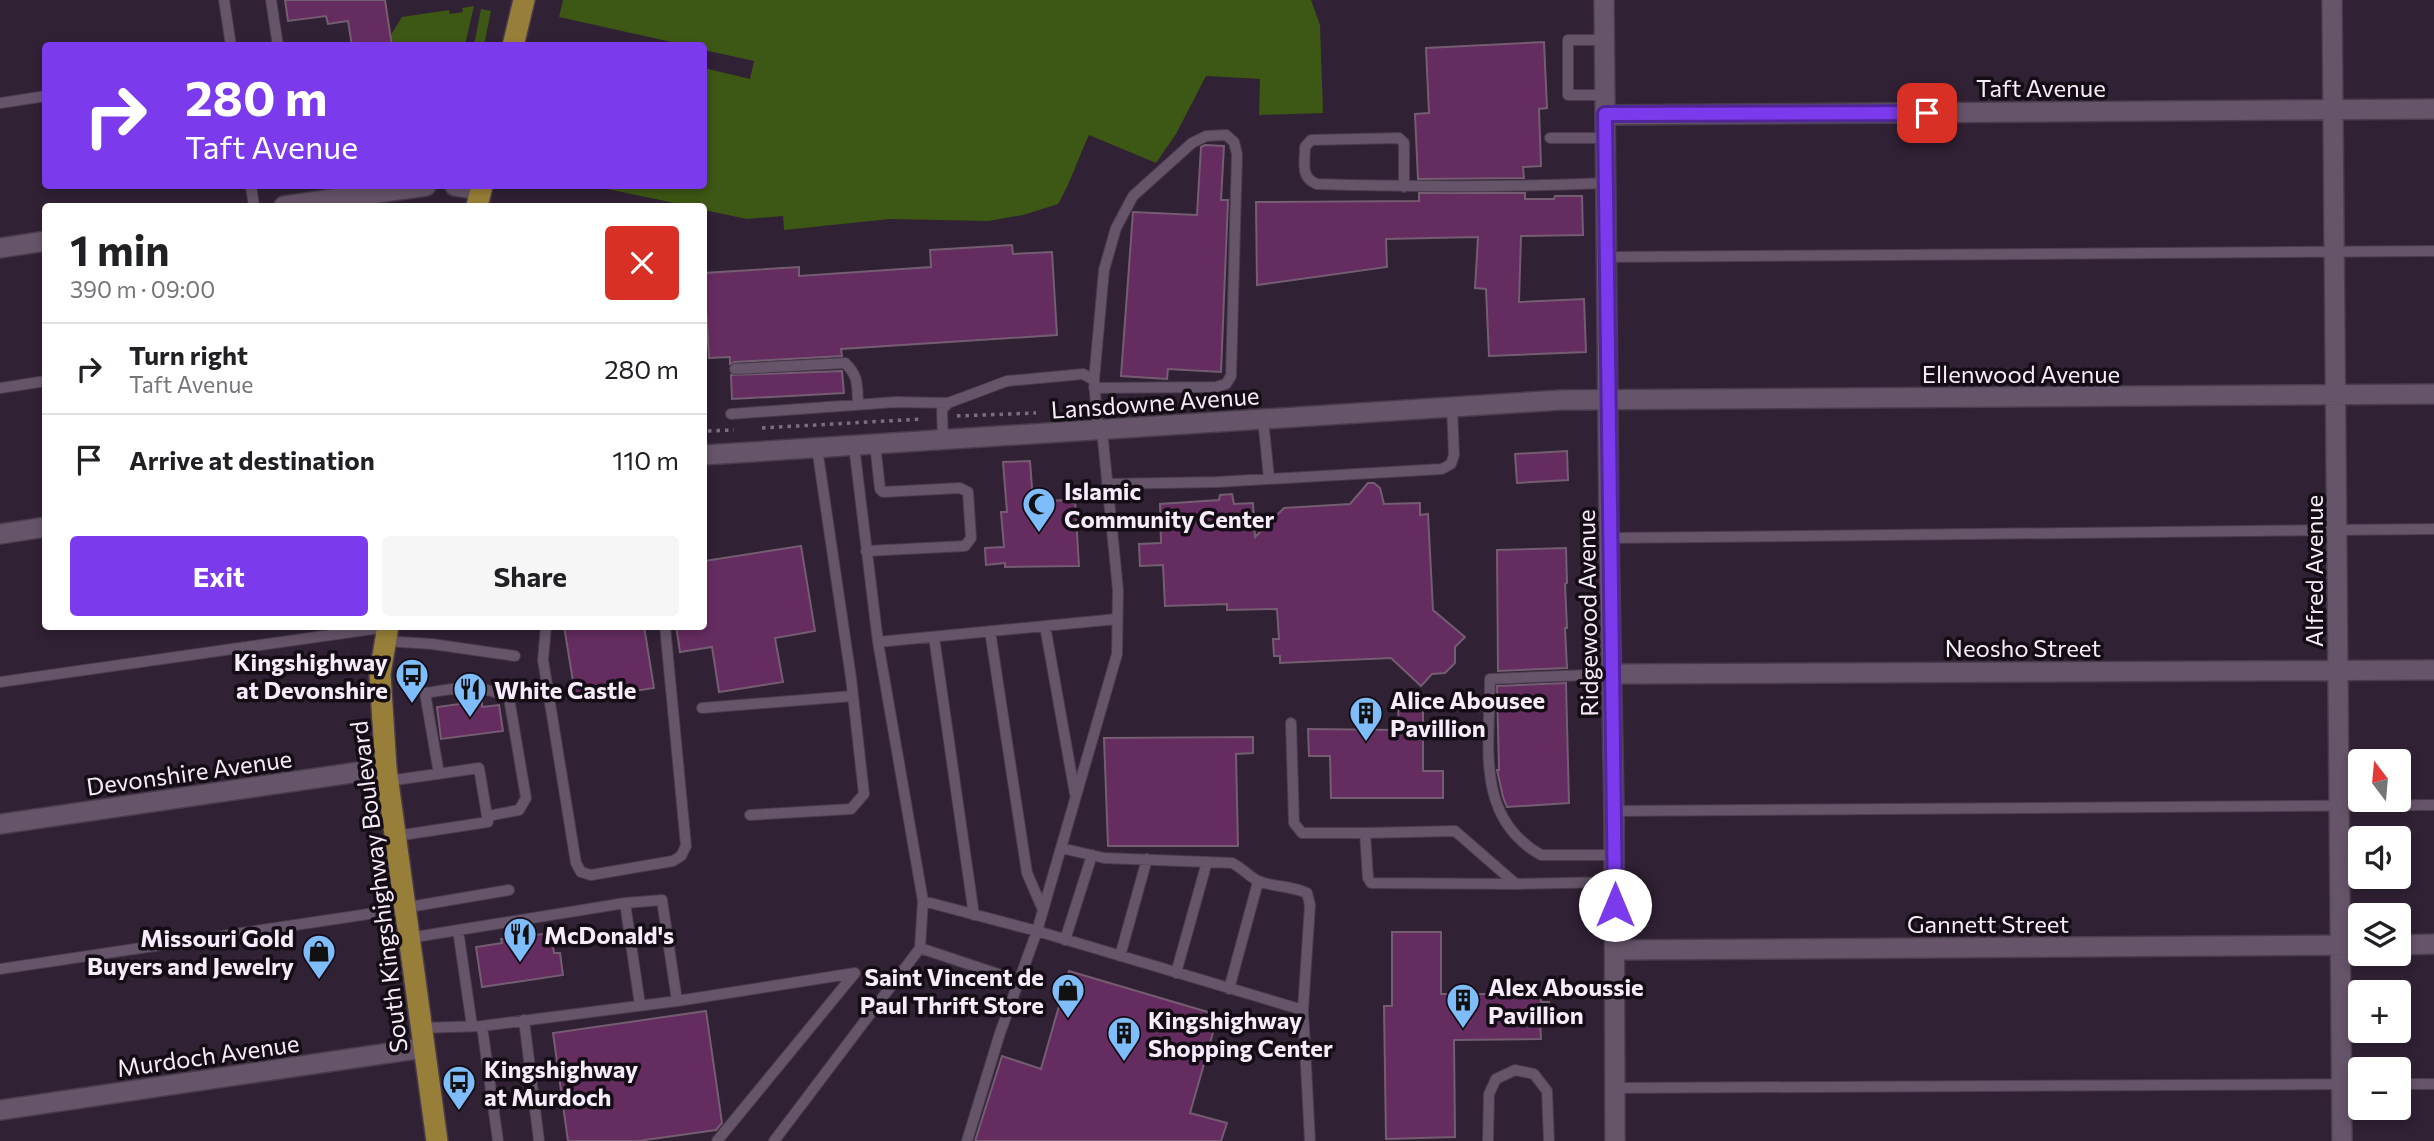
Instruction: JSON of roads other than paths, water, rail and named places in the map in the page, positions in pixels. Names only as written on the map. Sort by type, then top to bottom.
[{"type":"main road","points":[[514,42],[524,0]]},
{"type":"main road","name":"South Kingshighway Boulevard","points":[[387,631],[380,674],[387,775],[437,1141]]},
{"type":"street","name":"Ridgewood Avenue","points":[[1604,0],[1609,538],[1613,674],[1615,1141]]},
{"type":"street","name":"Alfred Avenue","points":[[2332,0],[2340,807],[2348,907]]},
{"type":"street","name":"Taft Avenue","points":[[1605,105],[2434,109]]},
{"type":"street","points":[[305,203],[405,189]]},
{"type":"street","points":[[0,248],[42,242]]},
{"type":"street","name":"Ellenwood Avenue","points":[[1609,400],[2434,394]]},
{"type":"street","name":"Lansdowne Avenue","points":[[707,456],[1561,400],[1609,400]]},
{"type":"street","points":[[0,534],[42,528]]},
{"type":"street","name":"Neosho Street","points":[[1613,674],[2434,670]]},
{"type":"street","name":"Devonshire Avenue","points":[[0,824],[387,775]]},
{"type":"street","points":[[2411,944],[2434,944]]},
{"type":"street","name":"Gannett Street","points":[[1615,950],[2348,945]]},
{"type":"street","name":"Alfred Avenue","points":[[2351,966],[2351,1057]]},
{"type":"street","name":"Murdoch Avenue","points":[[0,1110],[422,1038]]},
{"type":"street","name":"Alfred Avenue","points":[[2343,1141],[2348,1105]]},
{"type":"lane","points":[[223,0],[230,42]]},
{"type":"lane","points":[[271,0],[277,42]]},
{"type":"lane","points":[[1604,40],[1568,40],[1568,95],[1605,105]]},
{"type":"lane","points":[[0,103],[42,97]]},
{"type":"lane","points":[[731,414],[858,404],[948,402],[1017,380],[1083,374],[1094,384],[1216,387],[1226,384],[1231,376],[1237,154],[1234,142],[1227,135],[1206,136],[1192,143],[1133,196],[1115,228],[1104,270],[1094,384],[1118,590],[1117,654],[1037,932],[967,1141]]},
{"type":"lane","points":[[1404,187],[1404,144],[1399,138],[1311,140],[1305,147],[1304,176],[1309,182],[1317,184],[1404,187],[1499,188],[1606,183]]},
{"type":"lane","points":[[1550,138],[1606,138]]},
{"type":"lane","points":[[1607,257],[2434,251]]},
{"type":"lane","points":[[735,369],[845,363],[854,370],[858,404]]},
{"type":"lane","points":[[0,388],[42,383]]},
{"type":"lane","points":[[943,440],[942,410],[948,402]]},
{"type":"lane","points":[[1107,484],[1442,468],[1451,464],[1454,455],[1452,407]]},
{"type":"lane","points":[[1263,419],[1269,478]]},
{"type":"lane","points":[[866,551],[965,546],[971,538],[968,492],[960,488],[883,492],[880,489],[875,444]]},
{"type":"lane","points":[[774,1141],[920,948],[923,901],[878,642],[854,446]]},
{"type":"lane","points":[[750,816],[851,809],[864,794],[853,696],[817,448]]},
{"type":"lane","points":[[1609,538],[2434,529]]},
{"type":"lane","points":[[878,642],[1117,619]]},
{"type":"lane","points":[[1045,626],[1076,797]]},
{"type":"lane","points":[[546,630],[543,660],[576,863],[581,872],[591,875],[673,860],[681,856],[686,846],[665,630]]},
{"type":"lane","points":[[0,681],[387,631],[432,644],[515,656]]},
{"type":"lane","points":[[990,631],[1027,873],[1043,910]]},
{"type":"lane","points":[[934,637],[974,915]]},
{"type":"lane","points":[[1613,674],[1490,679],[1490,782],[1501,816],[1533,851],[1541,855],[1614,855]]},
{"type":"lane","points":[[439,774],[425,693],[479,688],[490,689],[509,698],[526,798],[519,810],[488,817]]},
{"type":"lane","points":[[702,708],[853,696]]},
{"type":"lane","points":[[1291,723],[1294,823],[1303,833],[1455,831],[1516,884]]},
{"type":"lane","points":[[387,775],[439,774],[479,768],[488,817],[488,821],[395,836]]},
{"type":"lane","points":[[1614,811],[2434,806]]},
{"type":"lane","points":[[1366,833],[1368,878],[1371,883],[1614,882]]},
{"type":"lane","points":[[1060,848],[1104,858],[1233,863],[1258,882],[1297,889],[1307,894],[1310,905],[1303,1010],[1310,1141]]},
{"type":"lane","points":[[1065,940],[1092,855]]},
{"type":"lane","points":[[1120,957],[1147,859]]},
{"type":"lane","points":[[1176,973],[1207,862]]},
{"type":"lane","points":[[1229,989],[1258,882]]},
{"type":"lane","points":[[0,969],[509,890]]},
{"type":"lane","points":[[409,939],[625,903],[662,900],[677,1001]]},
{"type":"lane","points":[[923,901],[1303,1010]]},
{"type":"lane","points":[[625,903],[640,1006]]},
{"type":"lane","points":[[458,930],[498,1141]]},
{"type":"lane","points":[[920,948],[1019,981]]},
{"type":"lane","points":[[422,1038],[477,1026],[677,1001],[855,973],[717,1141]]},
{"type":"lane","points":[[524,1020],[539,1141]]},
{"type":"lane","points":[[1488,1141],[1489,1094],[1496,1079],[1515,1070],[1534,1074],[1547,1091],[1549,1141]]},
{"type":"lane","points":[[1615,1088],[2348,1084]]},
{"type":"lane","points":[[2411,1084],[2434,1084]]},
{"type":"place","name":"Islamic Community Center","points":[[1039,534]]},
{"type":"place","name":"Kingshighway at Devonshire","points":[[412,705]]},
{"type":"place","name":"White Castle","points":[[470,719]]},
{"type":"place","name":"Alice Abousee Pavillion","points":[[1366,743]]},
{"type":"place","name":"McDonald's","points":[[520,964]]},
{"type":"place","name":"Missouri Gold Buyers and Jewelry","points":[[319,981]]},
{"type":"place","name":"Saint Vincent de Paul Thrift Store","points":[[1068,1020]]},
{"type":"place","name":"Alex Aboussie Pavillion","points":[[1463,1030]]},
{"type":"place","name":"Kingshighway Shopping Center","points":[[1124,1063]]},
{"type":"place","name":"Kingshighway at Murdoch","points":[[459,1112]]}]
